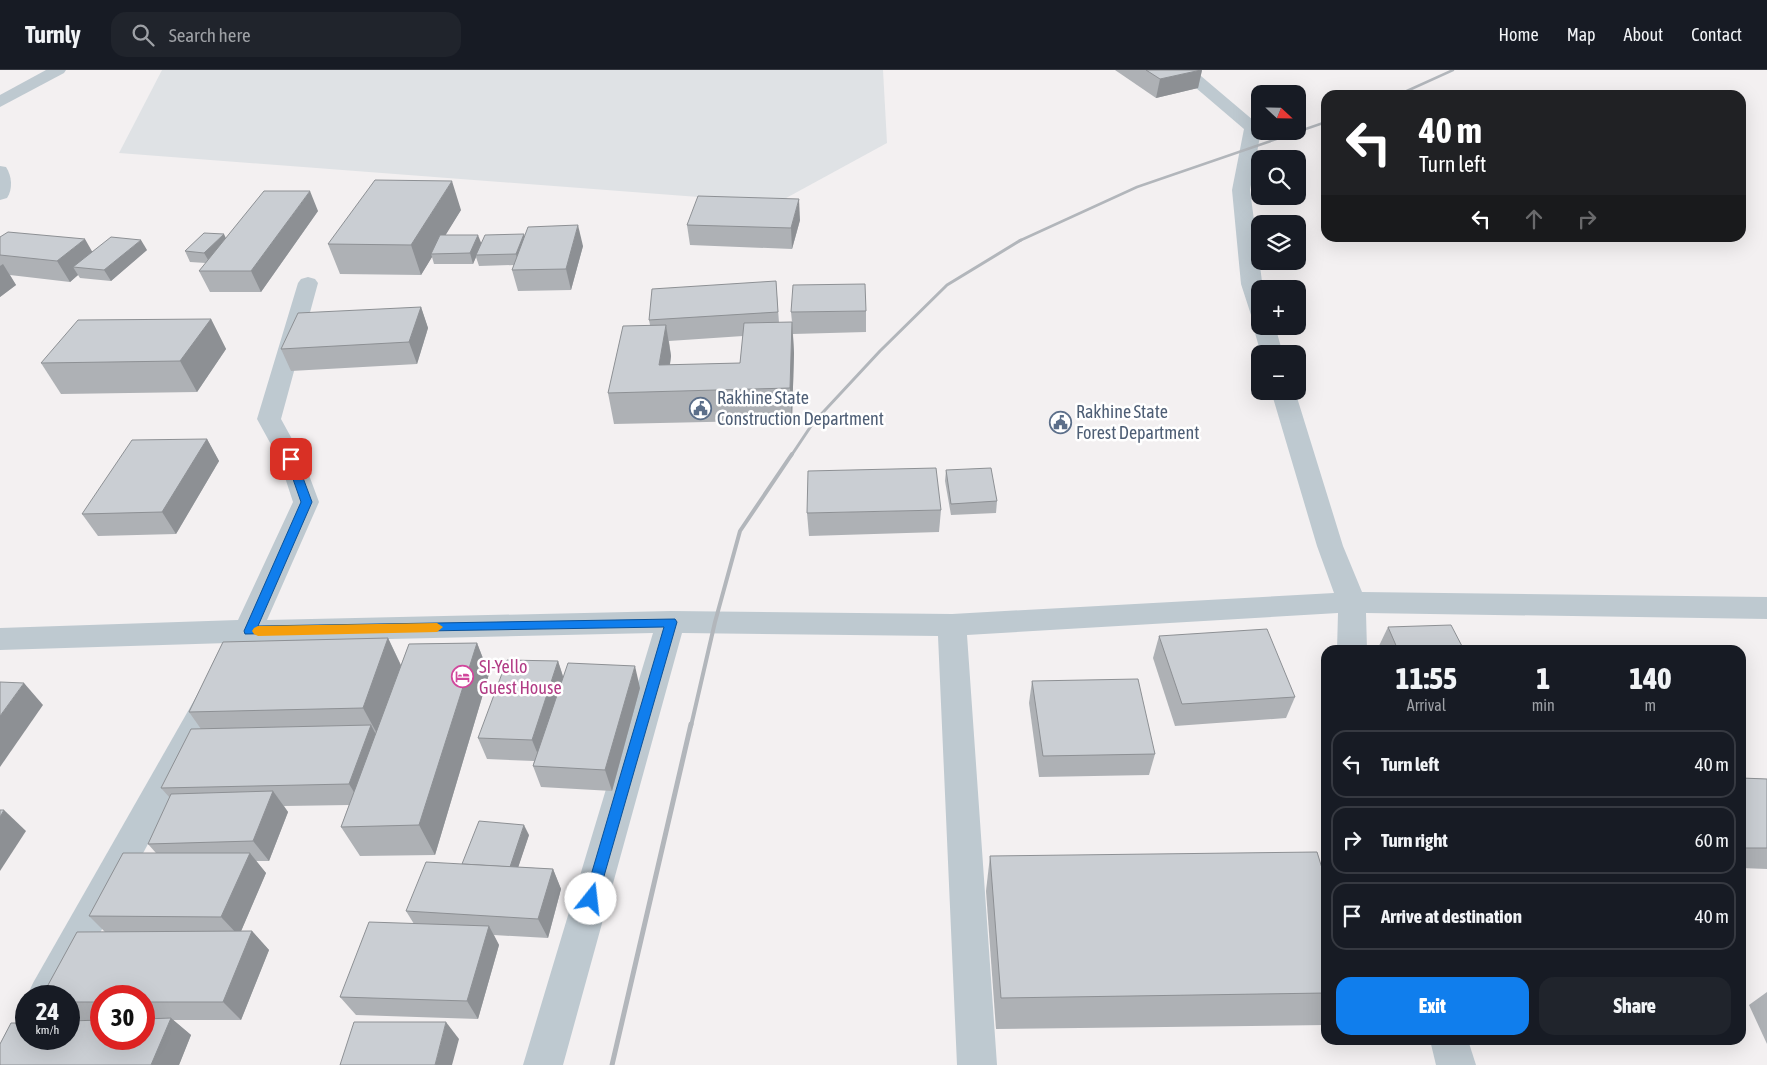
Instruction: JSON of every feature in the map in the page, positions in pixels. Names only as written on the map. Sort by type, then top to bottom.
[{"type":"street","points":[[0,102],[58,70]]},
{"type":"street","points":[[1179,70],[1195,79],[1253,128],[1241,190],[1251,284]]},
{"type":"street","points":[[0,171],[2,187],[0,194]]},
{"type":"street","points":[[52,985],[250,631],[306,502],[291,459],[269,419],[308,283]]},
{"type":"street","points":[[1286,400],[1330,546],[1352,602],[1352,645]]},
{"type":"street","points":[[0,639],[250,631],[671,622],[952,626],[1352,602],[1767,608]]},
{"type":"street","points":[[543,1065],[671,622]]},
{"type":"street","points":[[952,626],[977,1065]]},
{"type":"street","points":[[1450,1045],[1456,1065]]},
{"type":"shaded area","points":[[162,70],[883,70],[887,143],[777,203],[119,153]]},
{"type":"building","points":[[1146,70],[1201,70],[1160,79]]},
{"type":"building","points":[[375,180],[452,181],[411,245],[328,244]]},
{"type":"building","points":[[264,191],[310,191],[251,271],[199,271]]},
{"type":"building","points":[[698,196],[799,199],[791,228],[687,225]]},
{"type":"building","points":[[578,225],[566,269],[512,270],[528,227]]},
{"type":"building","points":[[8,232],[85,239],[57,261],[0,255],[0,237]]},
{"type":"building","points":[[204,233],[224,234],[204,253],[185,251]]},
{"type":"building","points":[[524,234],[516,254],[476,255],[485,235]]},
{"type":"building","points":[[440,235],[478,235],[470,253],[431,254]]},
{"type":"building","points":[[111,237],[141,240],[104,270],[73,267]]},
{"type":"building","points":[[776,281],[778,312],[649,320],[652,289]]},
{"type":"building","points":[[865,284],[866,311],[791,312],[793,285]]},
{"type":"building","points":[[421,307],[409,342],[281,349],[298,313]]},
{"type":"building","points":[[211,319],[180,361],[41,363],[78,320]]},
{"type":"building","points":[[792,322],[790,388],[608,393],[623,326],[666,325],[659,365],[740,363],[744,323]]},
{"type":"building","points":[[207,439],[162,512],[82,514],[132,440]]},
{"type":"building","points":[[936,468],[941,510],[807,513],[808,471]]},
{"type":"building","points":[[991,468],[997,501],[951,504],[946,470]]},
{"type":"building","points":[[1451,625],[1461,645],[1396,645],[1388,627]]},
{"type":"building","points":[[1267,629],[1295,697],[1182,704],[1159,636]]},
{"type":"building","points":[[388,638],[363,708],[189,712],[223,642]]},
{"type":"building","points":[[477,643],[419,825],[341,827],[409,644]]},
{"type":"building","points":[[507,660],[558,661],[532,740],[478,738]]},
{"type":"building","points":[[568,663],[635,666],[605,770],[533,766]]},
{"type":"building","points":[[1138,679],[1155,754],[1043,756],[1032,681]]},
{"type":"building","points":[[0,682],[24,683],[0,716]]},
{"type":"building","points":[[371,725],[349,784],[161,788],[191,729]]},
{"type":"building","points":[[1746,778],[1767,779],[1767,848],[1746,848]]},
{"type":"building","points":[[273,791],[253,841],[148,844],[171,794]]},
{"type":"building","points":[[479,821],[524,825],[510,867],[462,864]]},
{"type":"building","points":[[1317,852],[1321,865],[1321,993],[1001,998],[990,856]]},
{"type":"building","points":[[123,853],[250,853],[221,917],[89,916]]},
{"type":"building","points":[[426,862],[553,869],[538,919],[406,911]]},
{"type":"building","points":[[369,922],[489,926],[467,1001],[340,997]]},
{"type":"building","points":[[252,931],[223,1002],[155,1002],[155,985],[90,985],[90,1002],[80,1002],[80,985],[48,985],[77,932]]},
{"type":"building","points":[[171,1018],[151,1065],[0,1065],[0,1044],[11,1023],[15,1023],[15,1050],[80,1050],[80,1021],[90,1020],[90,1050],[155,1050],[155,1019]]},
{"type":"building","points":[[354,1022],[446,1022],[435,1065],[340,1065]]},
{"type":"railway","points":[[1409,90],[1453,70]]},
{"type":"railway","points":[[1020,240],[1137,187],[1321,124]]},
{"type":"railway","points":[[791,456],[813,423],[880,351],[947,285],[1020,240]]},
{"type":"railway","points":[[691,726],[715,622],[740,531],[792,454]]},
{"type":"railway","points":[[612,1065],[691,724]]},
{"type":"slow traffic","points":[[258,631],[437,627]]},
{"type":"place","name":"Rakhine State Construction Department","points":[[701,408]]},
{"type":"place","name":"Rakhine State Forest Department","points":[[1060,422]]},
{"type":"place","name":"SI-Yello Guest House","points":[[463,677]]},
{"type":"route","points":[[291,459],[306,502],[250,631],[671,622],[591,899]]}]
